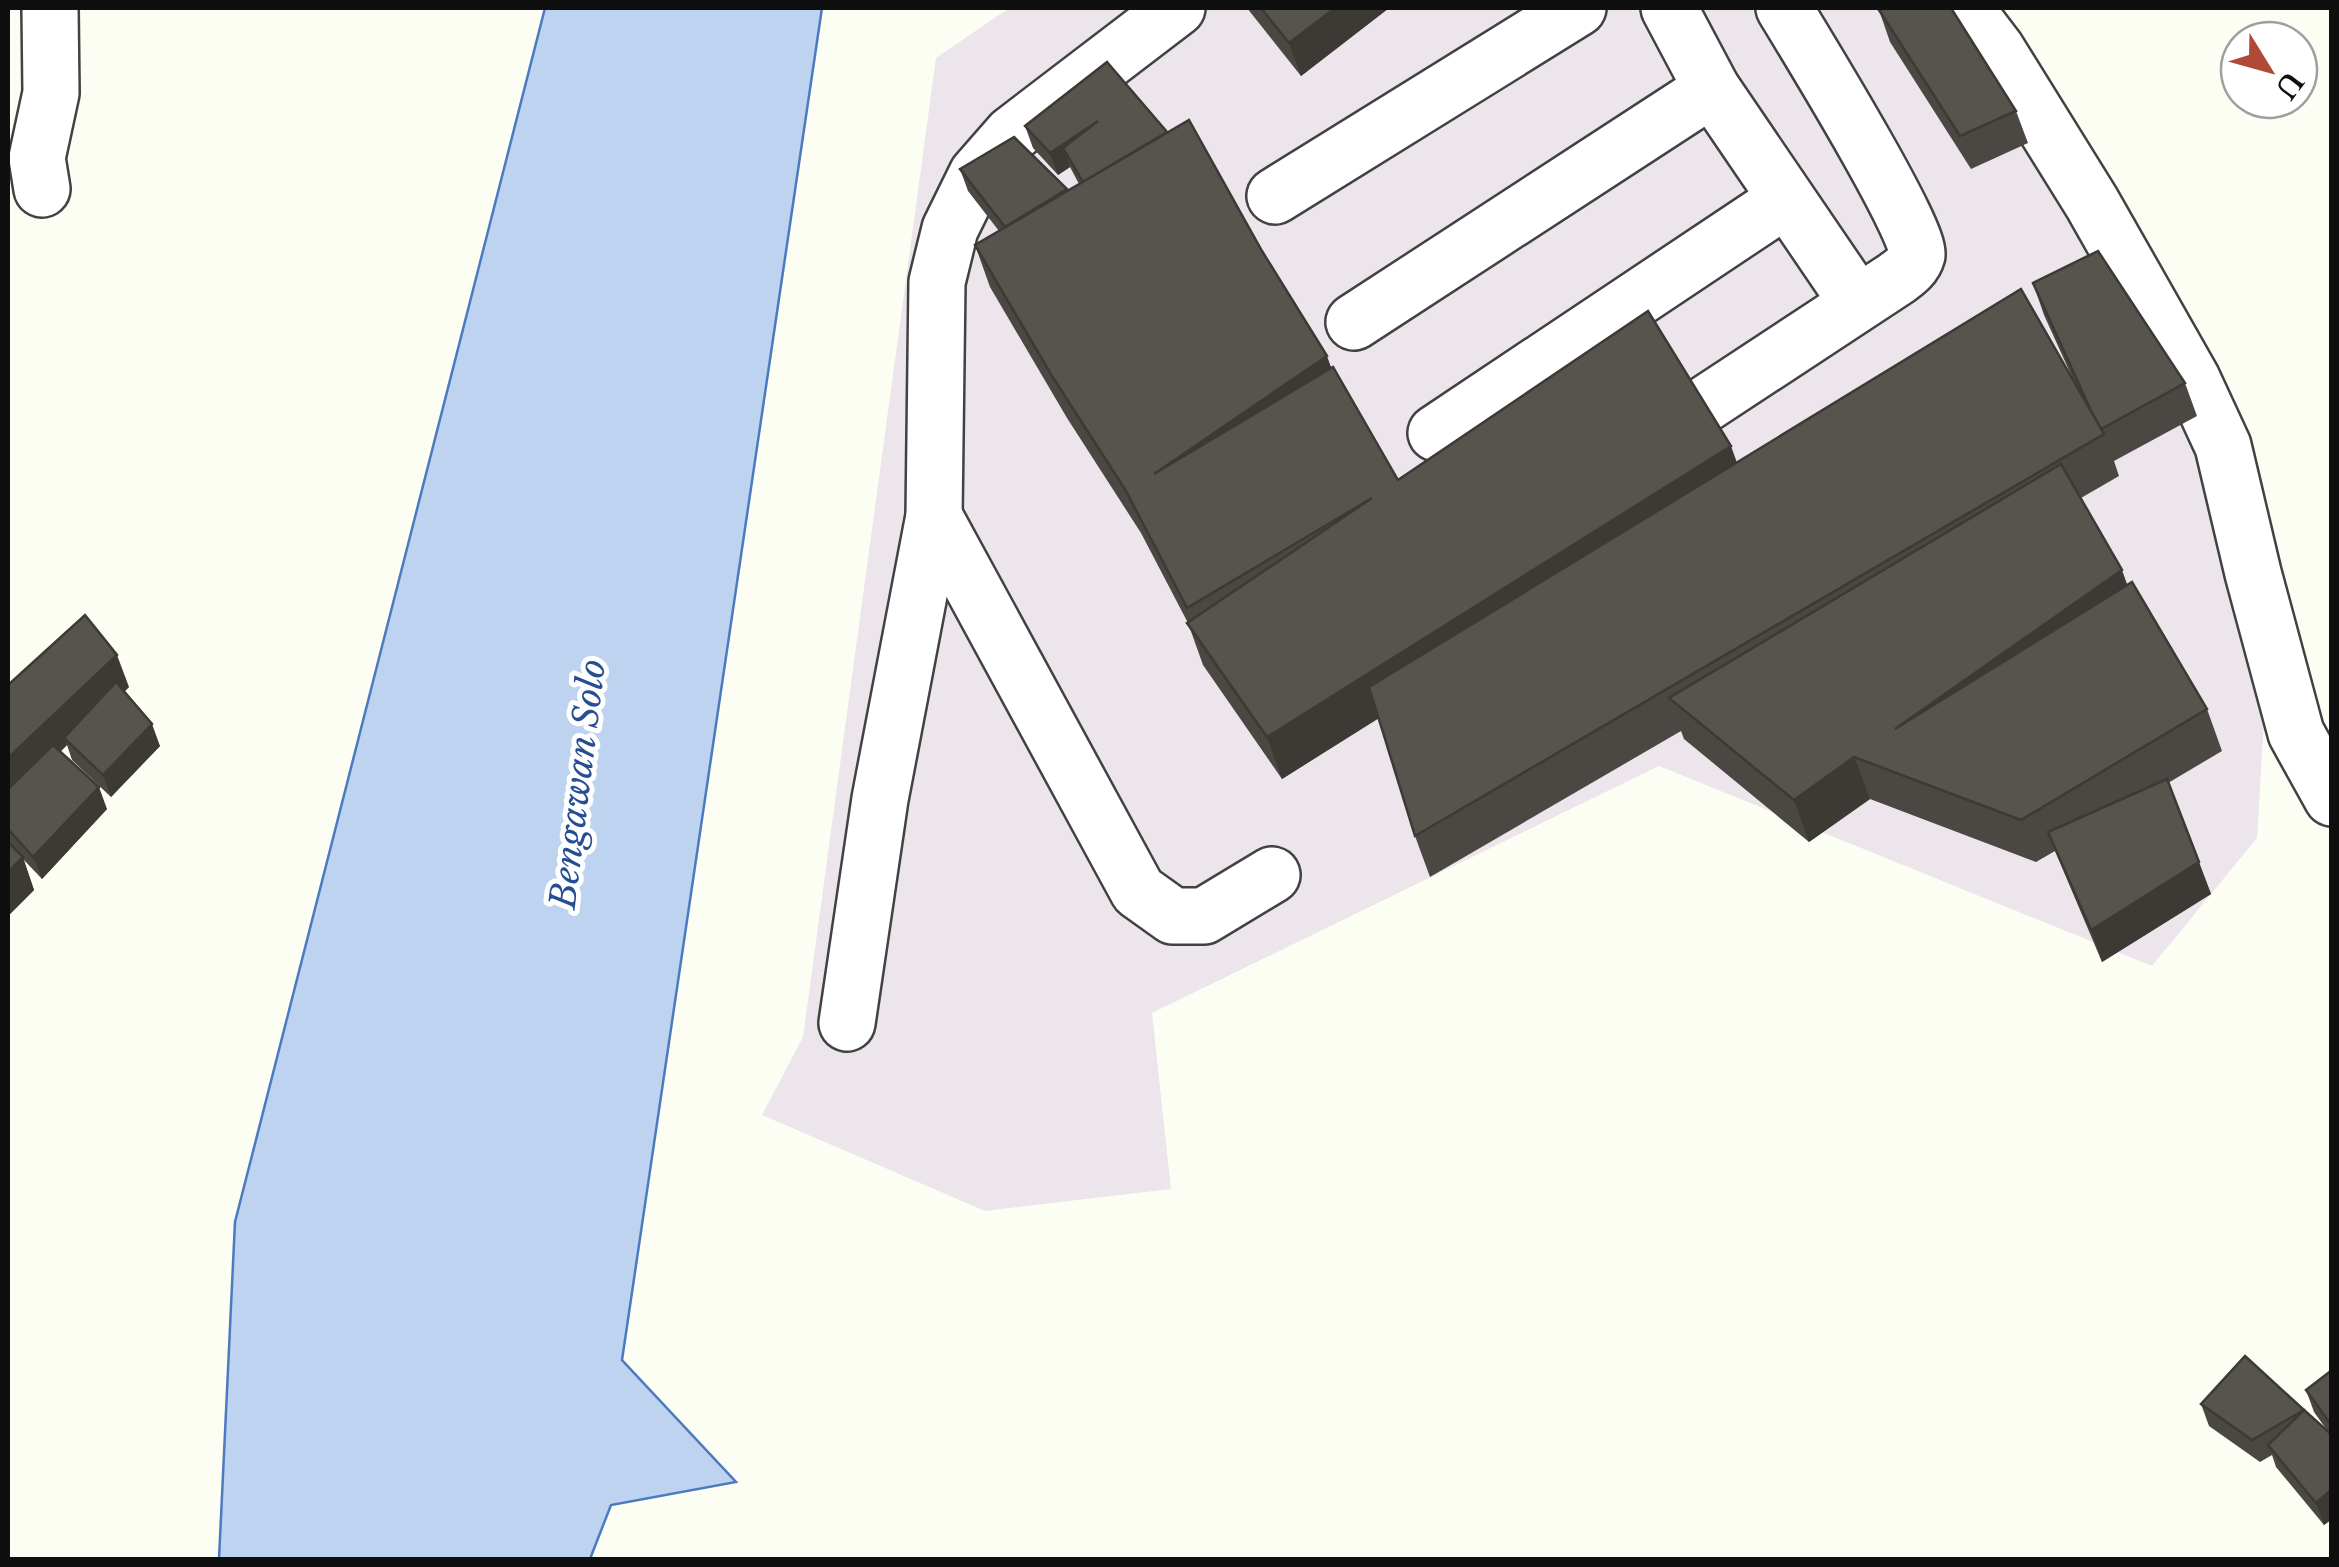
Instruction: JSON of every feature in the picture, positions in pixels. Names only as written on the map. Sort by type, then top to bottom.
[{"type":"street","points":[[29,170],[51,93],[50,8]]},
{"type":"street","points":[[847,1023],[880,799],[934,516],[937,282],[950,229],[976,174],[1012,134],[1178,8]]},
{"type":"street","points":[[1276,196],[1578,8]]},
{"type":"street","points":[[1668,8],[1712,89],[1857,302]]},
{"type":"street","points":[[1627,456],[1910,268],[1917,256],[1916,242],[1888,186],[1784,8]]},
{"type":"street","points":[[1966,8],[1997,50],[2092,202],[2192,379],[2223,446],[2252,572],[2296,732],[2332,798]]},
{"type":"street","points":[[1354,322],[1712,89]]},
{"type":"street","points":[[1436,433],[1785,200]]},
{"type":"street","points":[[934,516],[1138,891],[1173,916],[1204,916],[1272,876]]},
{"type":"shaded area","points":[[1009,8],[1970,8],[2274,554],[2257,838],[2152,966],[1659,766],[1152,1013],[1171,1189],[985,1211],[762,1115],[803,1037],[936,58]]},
{"type":"water","name":"Bengawan Solo","points":[[545,8],[822,8],[622,1360],[736,1482],[611,1505],[590,1559],[219,1559],[235,1222]]},
{"type":"building","points":[[1261,8],[1335,8],[1289,43]]},
{"type":"building","points":[[1951,8],[2016,111],[1960,136],[1879,10]]},
{"type":"building","points":[[1107,62],[1167,132],[1083,182],[1063,148],[1098,121],[1050,153],[1025,126]]},
{"type":"building","points":[[1189,120],[1262,251],[1327,356],[1154,474],[1333,367],[1398,480],[1648,311],[1731,446],[1267,737],[1187,623],[1372,498],[1187,608],[1126,491],[975,245]]},
{"type":"building","points":[[1014,137],[1067,189],[1005,227],[960,169]]},
{"type":"building","points":[[2098,251],[2185,383],[2101,429],[2033,283]]},
{"type":"building","points":[[2021,289],[2104,434],[1415,836],[1369,687]]},
{"type":"building","points":[[2061,464],[2122,570],[1895,729],[2132,582],[2207,709],[2021,820],[1854,757],[1794,800],[1669,698]]},
{"type":"building","points":[[85,615],[117,655],[8,758],[8,685]]},
{"type":"building","points":[[116,682],[152,724],[103,775],[64,738]]},
{"type":"building","points":[[53,745],[99,787],[33,857],[8,829],[8,789]]},
{"type":"building","points":[[2167,779],[2199,862],[2091,930],[2048,832]]},
{"type":"building","points":[[8,842],[23,857],[8,872]]},
{"type":"building","points":[[2245,1356],[2304,1410],[2252,1440],[2201,1404]]},
{"type":"building","points":[[2332,1370],[2332,1426],[2306,1390]]},
{"type":"building","points":[[2304,1410],[2332,1435],[2332,1489],[2316,1503],[2268,1445]]}]
